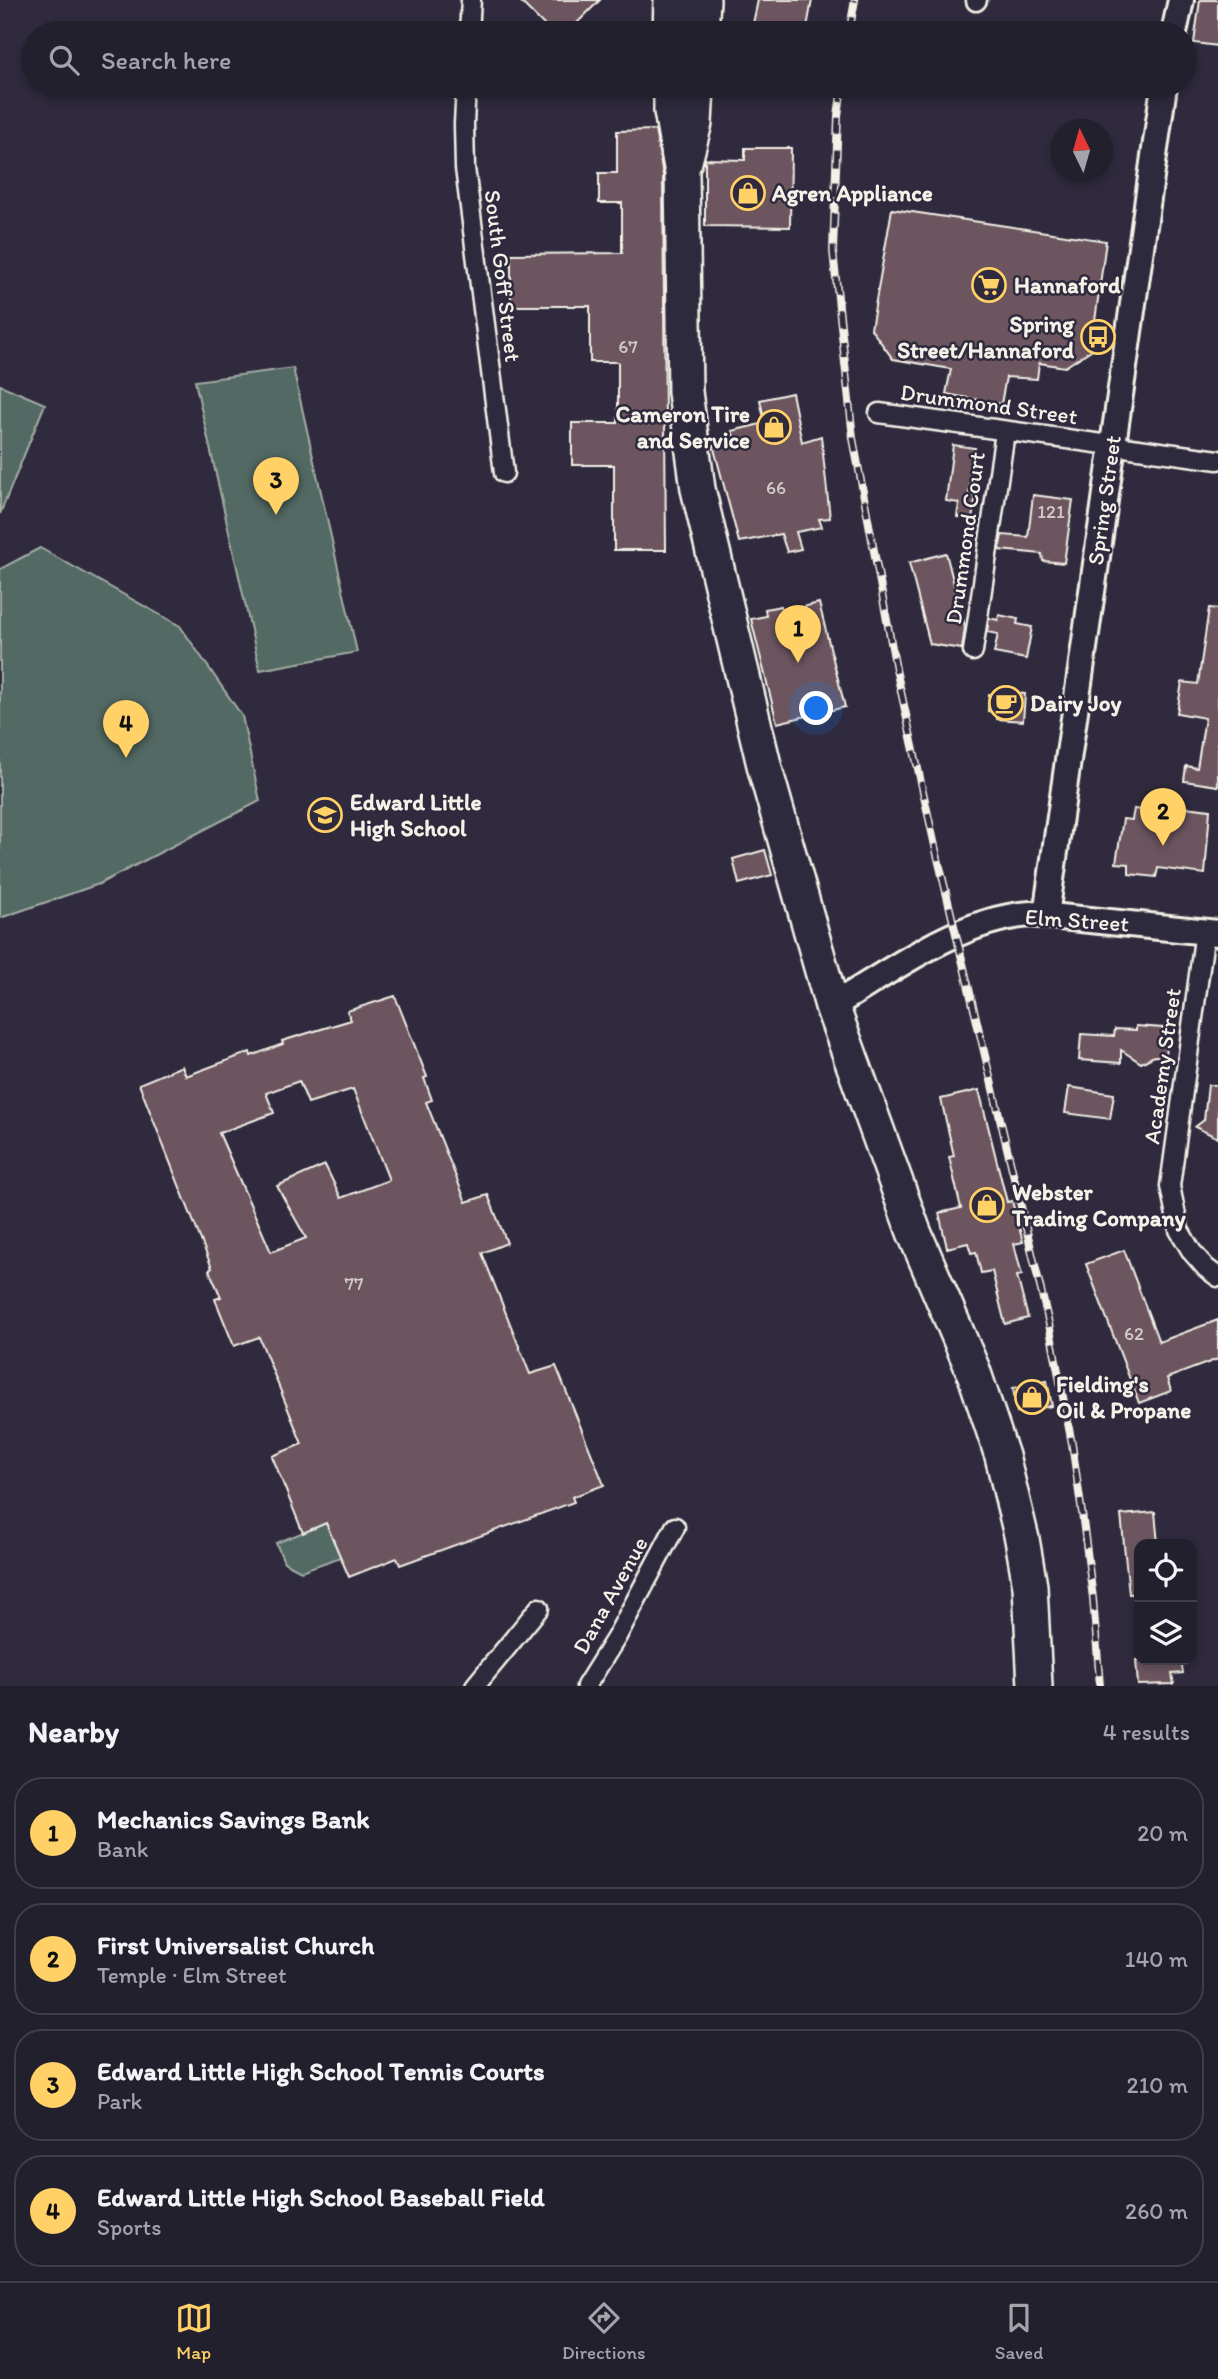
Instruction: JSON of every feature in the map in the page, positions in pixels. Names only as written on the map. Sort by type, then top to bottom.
[{"type":"highway","points":[[670,21],[671,0]]},
{"type":"highway","points":[[702,21],[703,0]]},
{"type":"highway","points":[[671,98],[682,173],[685,392],[698,489],[765,769],[832,1006],[914,1231],[973,1370],[1002,1456],[1030,1586],[1035,1686]]},
{"type":"highway","points":[[682,173],[695,122],[696,98]]},
{"type":"street","points":[[470,21],[471,0]]},
{"type":"street","points":[[1177,21],[1181,0]]},
{"type":"street","name":"South Goff Street","points":[[465,98],[465,168],[505,472]]},
{"type":"street","name":"Spring Street","points":[[1046,915],[1162,98]]},
{"type":"street","name":"Drummond Street","points":[[878,413],[1218,460]]},
{"type":"street","name":"Drummond Court","points":[[973,651],[1005,432]]},
{"type":"street","name":"Elm Street","points":[[832,1006],[971,927],[1009,915],[1046,915],[1211,932]]},
{"type":"street","name":"Academy Street","points":[[1211,932],[1170,1186],[1179,1230],[1192,1252],[1218,1277]]},
{"type":"street","name":"Dana Avenue","points":[[586,1686],[616,1638],[675,1527]]},
{"type":"street","points":[[475,1686],[539,1608]]},
{"type":"green space","points":[[293,368],[357,652],[260,670],[195,381]]},
{"type":"green space","points":[[0,385],[45,404],[0,514]]},
{"type":"green space","points":[[40,548],[180,626],[242,716],[260,801],[99,884],[0,918],[0,569]]},
{"type":"green space","points":[[326,1523],[341,1557],[301,1571],[284,1562],[276,1543]]},
{"type":"building","points":[[519,0],[600,0],[579,21],[540,21]]},
{"type":"building","points":[[758,0],[812,0],[808,21],[754,21]]},
{"type":"building","points":[[1200,0],[1218,0],[1218,46],[1197,43]]},
{"type":"building","points":[[655,130],[663,175],[666,550],[614,550],[614,465],[572,465],[572,423],[618,423],[618,362],[590,362],[590,306],[511,306],[511,254],[622,253],[622,203],[599,203],[599,173],[617,173],[617,131]]},
{"type":"building","name":"Agren Appliance","points":[[745,148],[791,148],[790,227],[705,226],[705,159],[745,160]]},
{"type":"building","name":"Hannaford","points":[[892,209],[1106,241],[1091,350],[1065,367],[1039,363],[1037,379],[1006,377],[1001,404],[946,394],[951,369],[893,359],[871,329]]},
{"type":"building","points":[[792,393],[802,442],[821,436],[830,518],[819,519],[822,527],[796,532],[801,549],[787,552],[781,534],[739,542],[713,445],[735,439],[732,431],[765,423],[760,400]]},
{"type":"building","points":[[953,445],[975,448],[969,495],[976,496],[972,519],[957,517],[959,503],[946,501]]},
{"type":"building","points":[[1033,495],[1073,500],[1064,563],[1043,561],[1042,554],[999,550],[1002,535],[1028,537]]},
{"type":"building","points":[[946,553],[965,627],[962,649],[930,644],[909,563]]},
{"type":"building","points":[[819,603],[845,707],[777,723],[751,619],[766,616],[765,609],[781,606],[783,612]]},
{"type":"building","points":[[1209,608],[1218,609],[1218,786],[1184,781],[1186,766],[1197,768],[1205,718],[1177,713],[1182,682],[1198,684]]},
{"type":"building","points":[[999,615],[1018,619],[1017,624],[1032,627],[1026,659],[994,653],[998,634],[987,632],[989,618],[998,620]]},
{"type":"building","name":"Dairy Joy","points":[[1002,692],[1025,694],[1023,721],[997,719],[998,712],[988,711],[989,694],[1002,695]]},
{"type":"building","points":[[1185,807],[1210,810],[1205,874],[1158,868],[1156,877],[1129,874],[1129,864],[1116,863],[1123,819],[1132,820],[1134,809],[1183,817]]},
{"type":"building","points":[[765,850],[772,875],[739,884],[733,859]]},
{"type":"building","points":[[395,996],[427,1077],[424,1078],[432,1100],[426,1102],[466,1202],[488,1195],[507,1243],[482,1253],[530,1374],[556,1366],[604,1485],[572,1497],[574,1502],[400,1565],[397,1558],[349,1577],[326,1523],[303,1533],[272,1456],[302,1444],[259,1337],[234,1346],[215,1299],[221,1297],[209,1270],[212,1268],[139,1084],[182,1066],[186,1076],[250,1052],[251,1056],[283,1044],[282,1041],[351,1020],[347,1011]],"holes":[[[299,1081],[308,1103],[353,1089],[389,1180],[341,1198],[325,1165],[277,1186],[306,1238],[271,1252],[219,1133],[274,1113],[266,1093]]]},
{"type":"building","points":[[1136,1026],[1163,1028],[1162,1033],[1167,1033],[1165,1057],[1154,1056],[1141,1063],[1121,1050],[1121,1063],[1079,1060],[1081,1034],[1114,1036],[1115,1029],[1136,1030]]},
{"type":"building","points":[[1208,1085],[1218,1085],[1218,1138],[1195,1127],[1204,1120]]},
{"type":"building","points":[[1069,1087],[1114,1094],[1110,1119],[1065,1113]]},
{"type":"building","name":"Webster Trading Company","points":[[979,1090],[1007,1202],[1012,1201],[1023,1242],[1014,1244],[1022,1275],[1017,1276],[1028,1318],[1005,1324],[992,1271],[981,1273],[976,1252],[971,1253],[968,1243],[947,1248],[939,1213],[961,1208],[949,1157],[954,1156],[941,1099]]},
{"type":"building","points":[[1124,1250],[1159,1342],[1218,1320],[1218,1359],[1167,1378],[1171,1391],[1139,1403],[1086,1264]]},
{"type":"building","name":"Fielding's Oil & Propane","points":[[1047,1381],[1052,1406],[1017,1412],[1013,1388]]},
{"type":"building","points":[[1155,1512],[1158,1539],[1134,1539],[1134,1594],[1129,1594],[1121,1515]]},
{"type":"building","points":[[1136,1665],[1182,1665],[1183,1673],[1172,1674],[1174,1684],[1138,1685]]},
{"type":"railway","points":[[851,21],[855,0]]},
{"type":"railway","points":[[840,98],[833,251],[853,438],[896,669],[935,846],[1049,1324],[1082,1513],[1093,1598],[1100,1686]]},
{"type":"place","name":"Agren Appliance","points":[[748,193]]},
{"type":"place","name":"Hannaford","points":[[989,285]]},
{"type":"place","name":"Spring Street/Hannaford","points":[[1098,337]]},
{"type":"place","name":"Cameron Tire and Service","points":[[774,427]]},
{"type":"place","name":"Edward Little High School Tennis Courts","points":[[276,515]]},
{"type":"place","name":"Mechanics Savings Bank","points":[[798,663]]},
{"type":"place","name":"Dairy Joy","points":[[1006,703]]},
{"type":"place","name":"Edward Little High School Baseball Field","points":[[126,758]]},
{"type":"place","name":"Edward Little High School","points":[[325,815]]},
{"type":"place","name":"First Universalist Church","points":[[1163,846]]},
{"type":"place","name":"Webster Trading Company","points":[[987,1205]]},
{"type":"place","name":"Fielding's Oil & Propane","points":[[1032,1397]]}]
